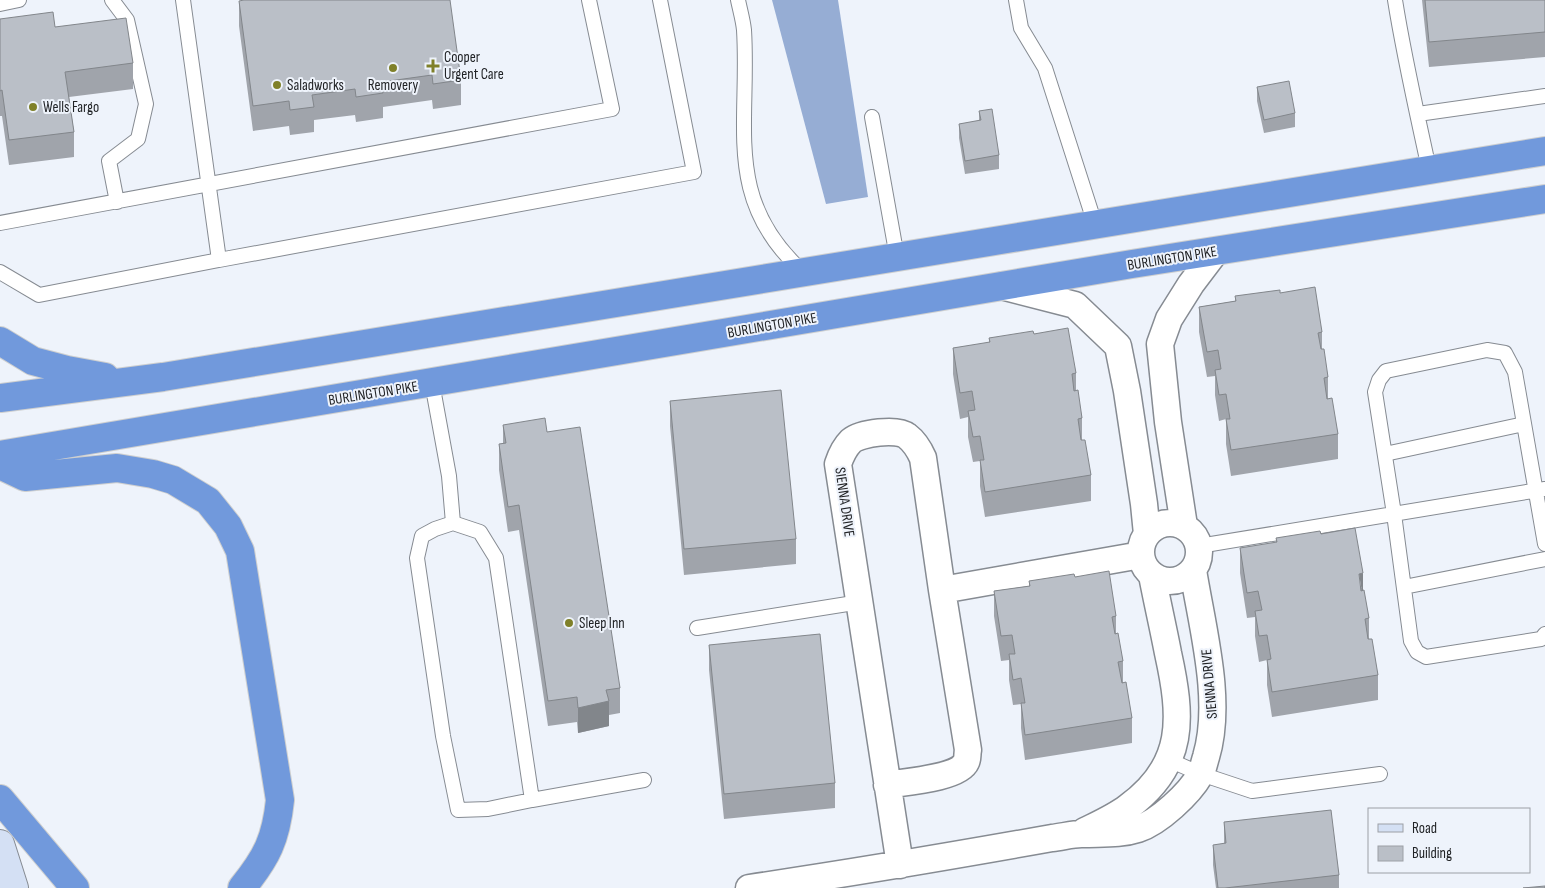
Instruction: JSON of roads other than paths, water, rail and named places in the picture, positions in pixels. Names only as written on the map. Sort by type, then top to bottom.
[{"type":"highway","points":[[0,398],[164,377],[1545,151]]},
{"type":"highway","name":"BURLINGTON PIKE","points":[[0,455],[1001,286],[1545,199]]},
{"type":"highway","points":[[0,341],[33,361],[67,370],[107,378],[164,377]]},
{"type":"highway","points":[[0,465],[25,477],[117,468],[153,474],[173,480],[208,502],[228,526],[240,551],[280,800],[278,822],[272,844],[263,861],[242,888]]},
{"type":"highway","points":[[0,799],[75,888]]},
{"type":"street","name":"SIENNA DRIVE","points":[[749,888],[787,885],[1079,834],[1120,833],[1139,829],[1168,810],[1193,785],[1201,774],[1213,723],[1212,683],[1192,547],[1168,422],[1160,344],[1169,319],[1191,284],[1216,251]]},
{"type":"street","name":"SIENNA DRIVE","points":[[1001,286],[1075,305],[1118,346],[1127,391],[1144,504],[1147,555],[1176,688],[1178,712],[1176,736],[1170,760],[1158,778],[1129,807],[1079,834]]},
{"type":"street","name":"SIENNA DRIVE","points":[[887,785],[944,776],[959,770],[966,763],[968,750],[923,458],[917,445],[906,435],[890,432],[870,434],[853,439],[842,450],[838,464],[860,602],[887,785],[900,865]]},
{"type":"street","points":[[1171,523],[1192,547],[1181,579],[1166,581],[1147,555],[1158,525],[1171,523]]},
{"type":"street","points":[[942,590],[1147,555]]},
{"type":"street","points":[[0,844],[14,888]]},
{"type":"lane","points":[[0,4],[19,0]]},
{"type":"lane","points":[[112,0],[127,20],[146,104],[138,139],[110,161],[117,202]]},
{"type":"lane","points":[[183,0],[218,260]]},
{"type":"lane","points":[[0,223],[612,109],[589,0]]},
{"type":"lane","points":[[0,272],[39,294],[694,172],[660,0]]},
{"type":"lane","points":[[738,0],[744,29],[745,156],[750,189],[762,221],[770,235],[786,255],[804,272]]},
{"type":"lane","points":[[1016,0],[1021,28],[1045,68],[1095,224]]},
{"type":"lane","points":[[1395,0],[1402,44],[1429,169]]},
{"type":"lane","points":[[1418,114],[1545,96]]},
{"type":"lane","points":[[872,117],[897,257]]},
{"type":"lane","points":[[1545,544],[1540,490],[1524,424],[1515,372],[1505,353],[1487,350],[1386,371],[1379,380],[1375,392],[1412,641],[1417,652],[1426,657],[1541,639],[1545,634]]},
{"type":"lane","points":[[432,383],[449,476],[454,523]]},
{"type":"lane","points":[[1385,454],[1524,424]]},
{"type":"lane","points":[[1192,547],[1540,490]]},
{"type":"lane","points":[[532,800],[496,558],[480,532],[454,523],[435,529],[422,536],[417,558],[442,736],[458,810],[488,809],[644,780]]},
{"type":"lane","points":[[1404,587],[1545,559]]},
{"type":"lane","points":[[697,628],[860,602]]},
{"type":"lane","points":[[1170,760],[1201,774],[1252,791],[1380,774]]},
{"type":"place","name":"Cooper Urgent Care","points":[[433,66]]},
{"type":"place","name":"Removery","points":[[393,68]]},
{"type":"place","name":"Saladworks","points":[[277,85]]},
{"type":"place","name":"Wells Fargo","points":[[33,107]]},
{"type":"place","name":"Sleep Inn","points":[[569,623]]}]
